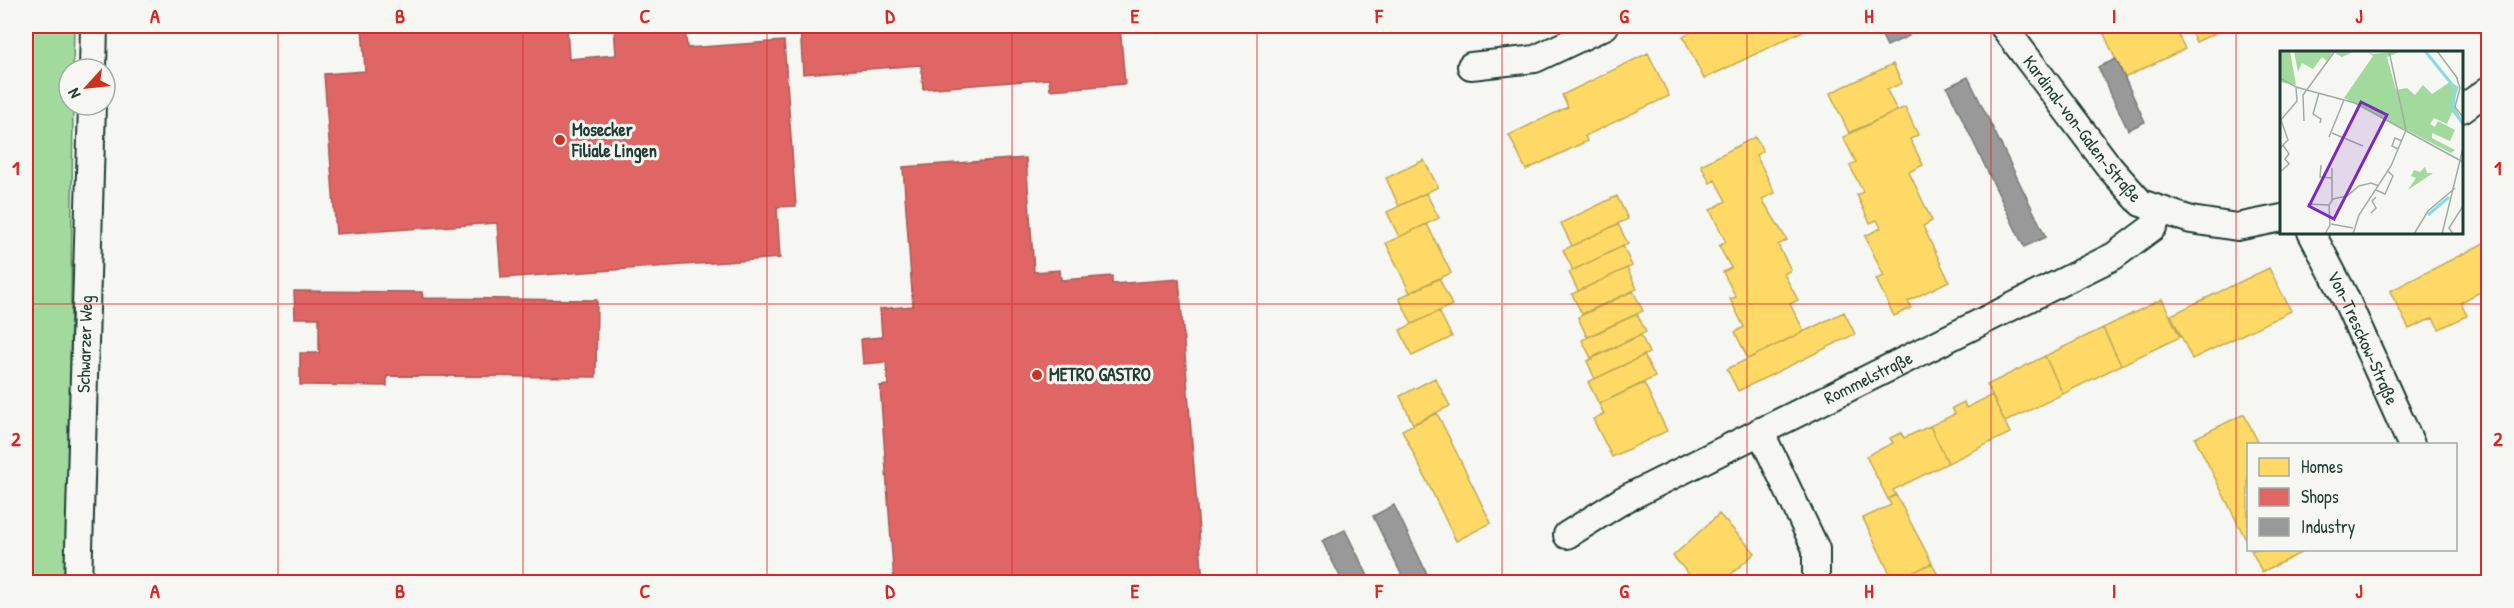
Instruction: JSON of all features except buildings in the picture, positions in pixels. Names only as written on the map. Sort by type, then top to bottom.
[{"type":"street","points":[[93,57],[94,26]]},
{"type":"street","points":[[1471,66],[1535,59],[1605,26]]},
{"type":"street","name":"Kardinal-von-Galen-Straße","points":[[2003,26],[2110,168],[2141,203],[2191,220],[2237,227],[2280,218]]},
{"type":"street","points":[[2463,109],[2488,90]]},
{"type":"street","name":"Schwarzer Weg","points":[[78,582],[92,117]]},
{"type":"street","name":"Rommelstraße","points":[[1567,535],[1623,500],[1760,430],[2114,256],[2153,227],[2162,210]]},
{"type":"street","name":"Von-Tresckow-Straße","points":[[2312,234],[2344,295],[2411,443]]},
{"type":"street","points":[[1760,430],[1816,549],[1816,582]]},
{"type":"green space","points":[[26,26],[74,26],[73,57],[57,57],[57,117],[73,117],[68,582],[26,582]]},
{"type":"place","name":"Mosecker Filiale Lingen","points":[[560,140]]},
{"type":"place","name":"METRO GASTRO","points":[[1037,375]]}]
